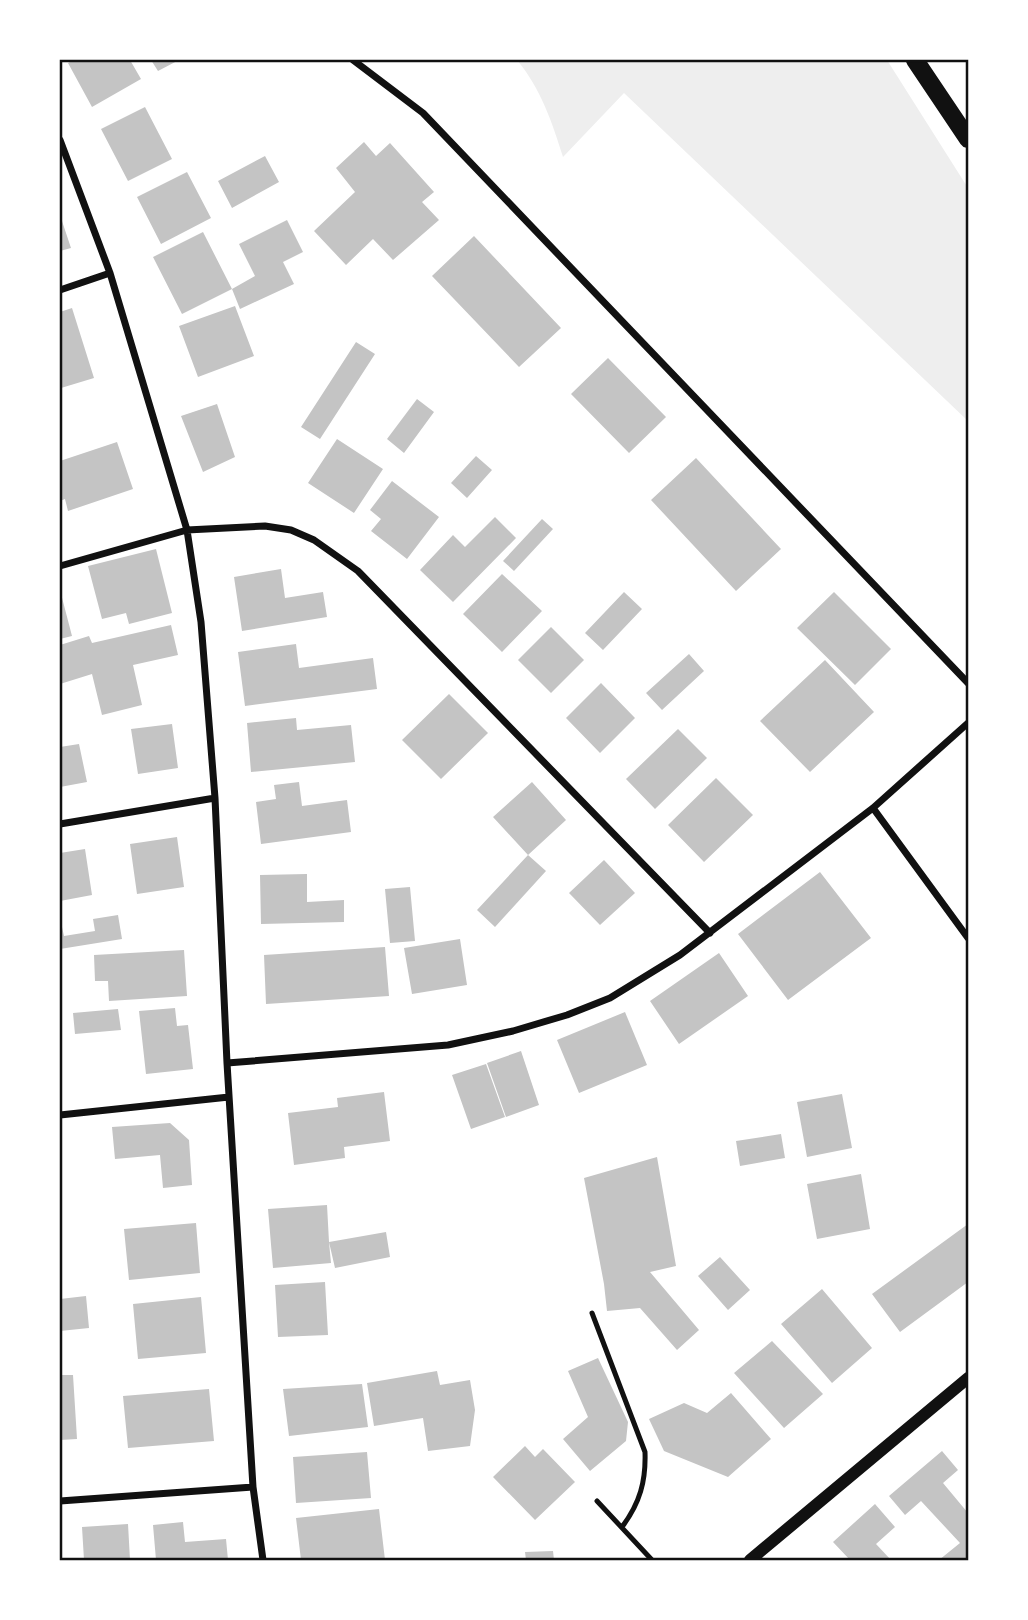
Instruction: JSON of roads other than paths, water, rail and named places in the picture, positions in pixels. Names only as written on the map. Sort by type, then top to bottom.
[{"type":"main road","points":[[915,60],[968,139]]},
{"type":"street","points":[[353,60],[423,113],[968,682]]},
{"type":"street","points":[[60,140],[110,273],[187,530],[201,622],[215,798],[227,1063],[253,1487],[264,1560]]},
{"type":"street","points":[[60,290],[110,273]]},
{"type":"street","points":[[60,566],[187,530],[265,526],[291,530],[314,540],[358,570],[710,933]]},
{"type":"street","points":[[227,1063],[448,1045],[513,1031],[567,1015],[610,998],[680,955],[873,808],[968,723]]},
{"type":"street","points":[[60,824],[215,798]]},
{"type":"street","points":[[873,808],[968,938]]},
{"type":"street","points":[[60,1115],[229,1097]]},
{"type":"street","points":[[750,1560],[968,1378]]},
{"type":"street","points":[[60,1501],[253,1487]]},
{"type":"lane","points":[[592,1313],[645,1452],[645,1474],[641,1493],[634,1511],[622,1527]]},
{"type":"lane","points":[[597,1501],[652,1560]]}]
